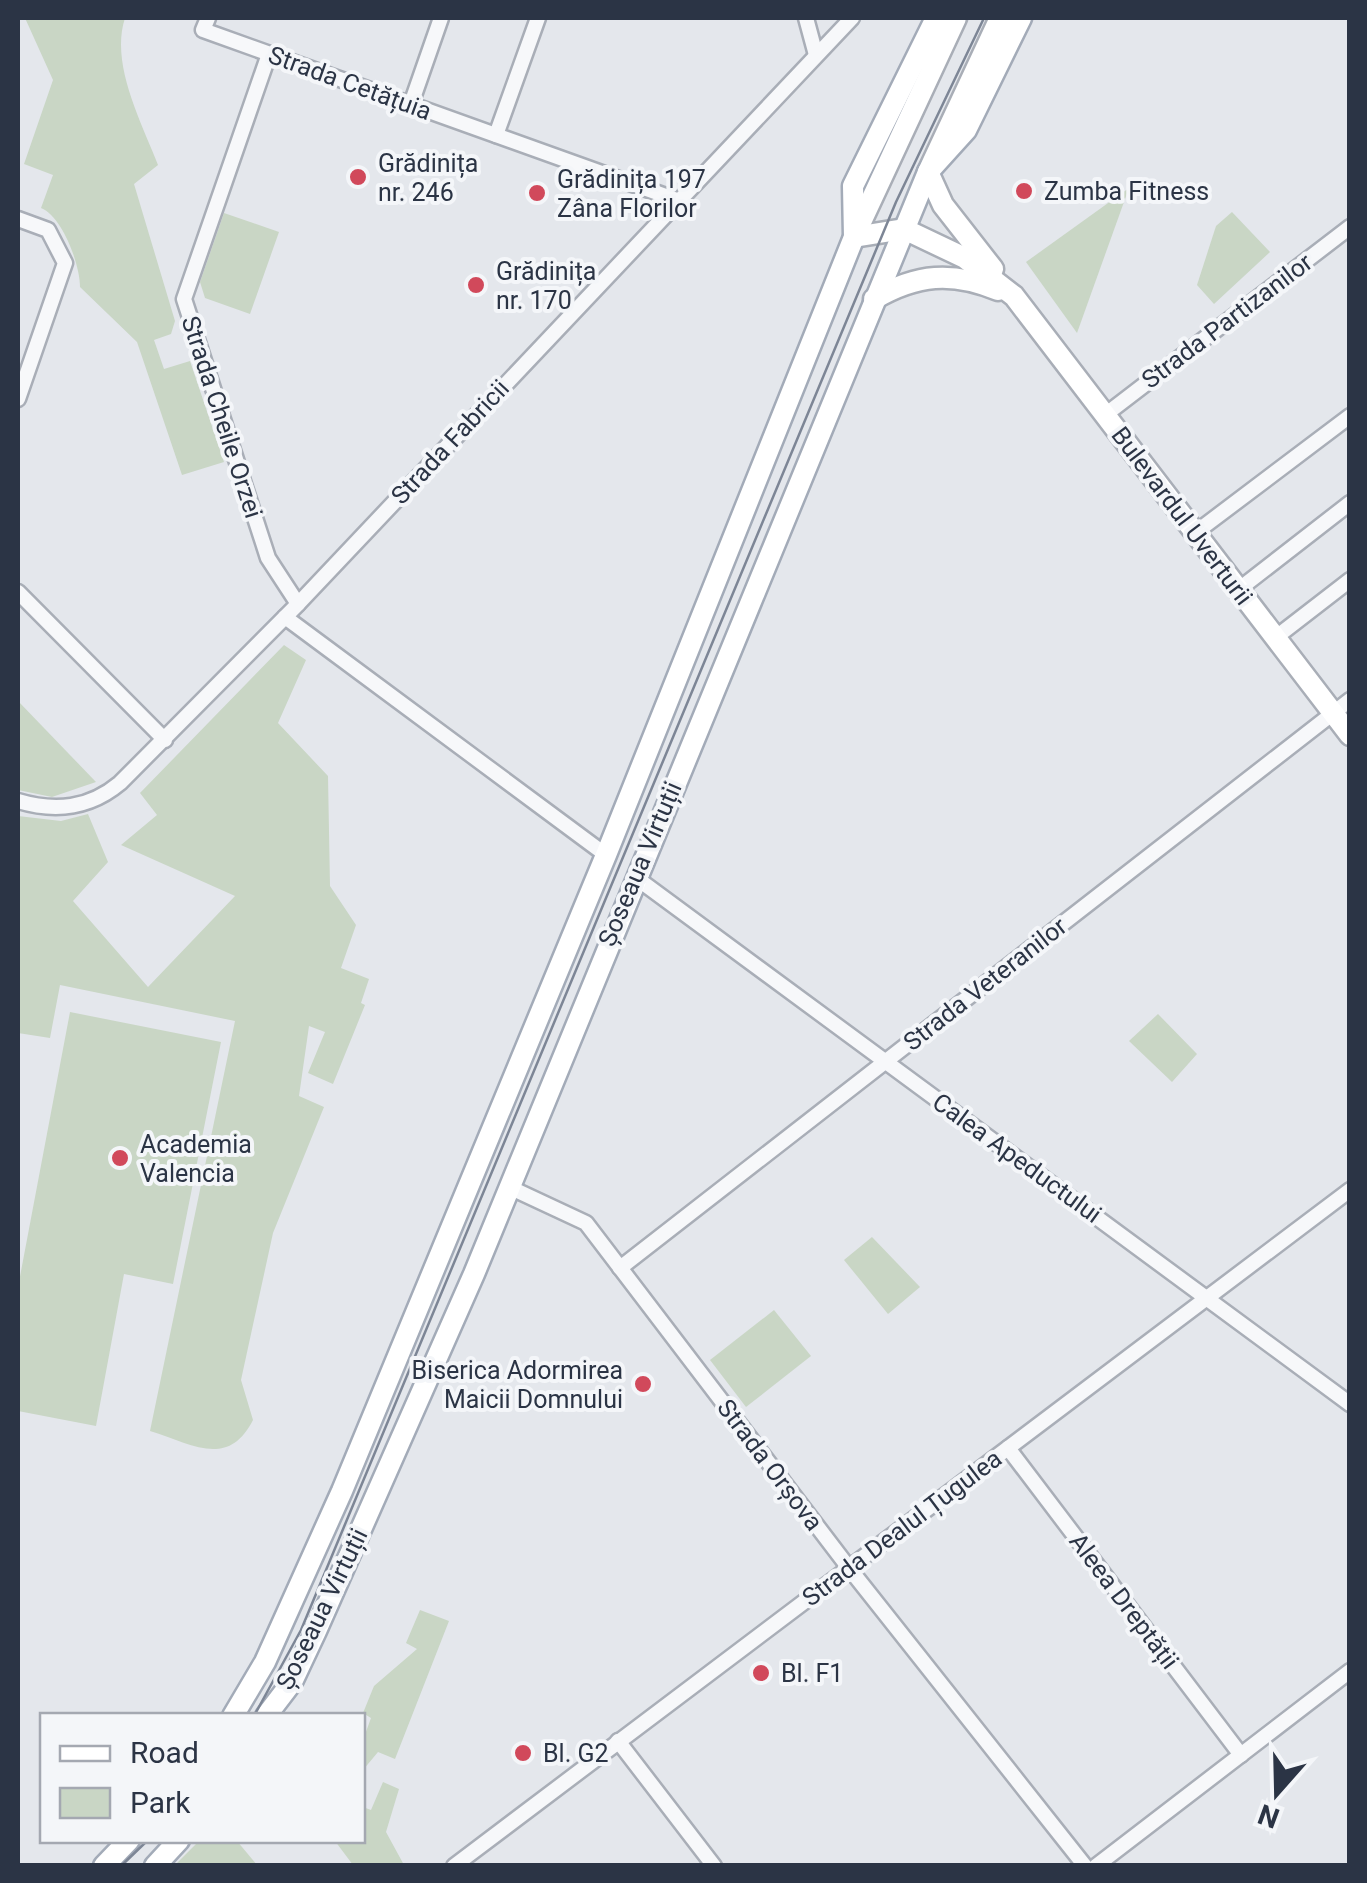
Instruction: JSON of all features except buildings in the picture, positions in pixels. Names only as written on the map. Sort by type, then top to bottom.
[{"type":"main road","name":"Șoseaua Virtuții","points":[[235,1713],[266,1662],[320,1542],[606,856],[854,237],[853,186],[936,18]]},
{"type":"main road","points":[[854,237],[956,18]]},
{"type":"main road","points":[[1000,18],[948,121],[928,172],[943,204],[1014,296]]},
{"type":"main road","name":"Șoseaua Virtuții","points":[[268,1713],[292,1682],[316,1632],[509,1187],[928,172],[966,130],[1021,18]]},
{"type":"main road","points":[[854,237],[904,229]]},
{"type":"main road","name":"Bulevardul Uverturii","points":[[904,229],[965,258],[1014,296],[1275,638],[1341,707],[1350,735]]},
{"type":"main road","points":[[874,299],[911,281],[938,276],[966,279],[1014,296]]},
{"type":"main road","points":[[104,1866],[126,1843]]},
{"type":"main road","points":[[154,1866],[176,1843]]},
{"type":"street","points":[[410,104],[441,18]]},
{"type":"street","points":[[496,136],[538,18]]},
{"type":"street","points":[[806,18],[816,55]]},
{"type":"street","name":"Strada Fabricii","points":[[18,801],[68,808],[96,799],[164,740],[285,618],[852,18]]},
{"type":"street","name":"Strada Cetățuia","points":[[206,24],[270,54],[677,200]]},
{"type":"street","name":"Strada Cheile Orzei","points":[[270,54],[184,299],[268,558],[298,604]]},
{"type":"street","points":[[18,219],[48,230],[65,263],[18,399]]},
{"type":"street","name":"Strada Partizanilor","points":[[1104,414],[1350,227]]},
{"type":"street","points":[[1195,533],[1350,416]]},
{"type":"street","points":[[1238,590],[1350,503]]},
{"type":"street","points":[[1275,638],[1350,580]]},
{"type":"street","points":[[18,592],[164,740]]},
{"type":"street","points":[[285,618],[606,856]]},
{"type":"street","name":"Strada Veteranilor","points":[[620,1268],[1341,707]]},
{"type":"street","name":"Calea Apeductului","points":[[635,877],[1350,1404]]},
{"type":"street","name":"Strada Orșova","points":[[509,1187],[580,1218],[1084,1866]]},
{"type":"street","name":"Strada Dealul Țugulea","points":[[454,1865],[1350,1190]]},
{"type":"street","name":"Aleea Dreptății","points":[[1008,1448],[1241,1755]]},
{"type":"street","points":[[1096,1866],[1350,1672]]},
{"type":"street","points":[[618,1742],[714,1866]]},
{"type":"green space","points":[[25,18],[125,18],[121,36],[124,73],[158,165],[134,184],[175,321],[171,334],[154,340],[164,369],[190,361],[224,462],[182,475],[137,342],[80,287],[69,243],[56,221],[41,208],[53,175],[24,164],[53,80]]},
{"type":"green space","points":[[1129,188],[1077,333],[1026,262]]},
{"type":"green space","points":[[1232,212],[1270,252],[1214,304],[1197,285],[1216,226]]},
{"type":"green space","points":[[224,213],[279,232],[250,314],[205,298],[200,282]]},
{"type":"green space","points":[[284,645],[306,660],[278,723],[328,776],[330,886],[356,925],[341,968],[369,979],[361,1003],[365,1005],[333,1084],[308,1073],[325,1032],[309,1026],[299,1096],[324,1107],[273,1233],[241,1380],[253,1420],[232,1444],[208,1449],[150,1431],[235,1021],[60,985],[50,1038],[18,1033],[18,816],[61,821],[88,814],[108,862],[73,901],[148,987],[235,896],[121,845],[157,815],[140,793]]},
{"type":"green space","points":[[18,701],[96,782],[52,797],[18,790]]},
{"type":"green space","name":"Academia Valencia","points":[[70,1012],[221,1042],[173,1284],[124,1274],[96,1426],[18,1411],[18,1287]]},
{"type":"green space","points":[[1158,1014],[1197,1054],[1172,1082],[1129,1041]]},
{"type":"green space","points":[[872,1237],[920,1287],[888,1314],[844,1260]]},
{"type":"green space","points":[[774,1310],[811,1356],[746,1407],[710,1360]]},
{"type":"green space","points":[[420,1610],[449,1621],[395,1759],[378,1752],[365,1768],[365,1734],[371,1718],[363,1713],[374,1686],[417,1649],[406,1643]]},
{"type":"green space","points":[[383,1782],[399,1789],[386,1832],[404,1865],[353,1865],[336,1843],[365,1843],[365,1808],[371,1810]]},
{"type":"green space","points":[[197,1843],[239,1843],[257,1865],[175,1865]]},
{"type":"tram line","points":[[256,1713],[301,1630],[896,202],[984,18]]},
{"type":"tram line","points":[[121,1866],[145,1843]]},
{"type":"place","name":"Grădinița nr. 246","points":[[358,177]]},
{"type":"place","name":"Zumba Fitness","points":[[1024,191]]},
{"type":"place","name":"Grădinița 197 Zâna Florilor","points":[[537,193]]},
{"type":"place","name":"Grădinița nr. 170","points":[[476,285]]},
{"type":"place","name":"Academia Valencia","points":[[120,1158]]},
{"type":"place","name":"Biserica Adormirea Maicii Domnului","points":[[643,1384]]},
{"type":"place","name":"Bl. F1","points":[[761,1673]]},
{"type":"place","name":"Bl. G2","points":[[523,1753]]}]
